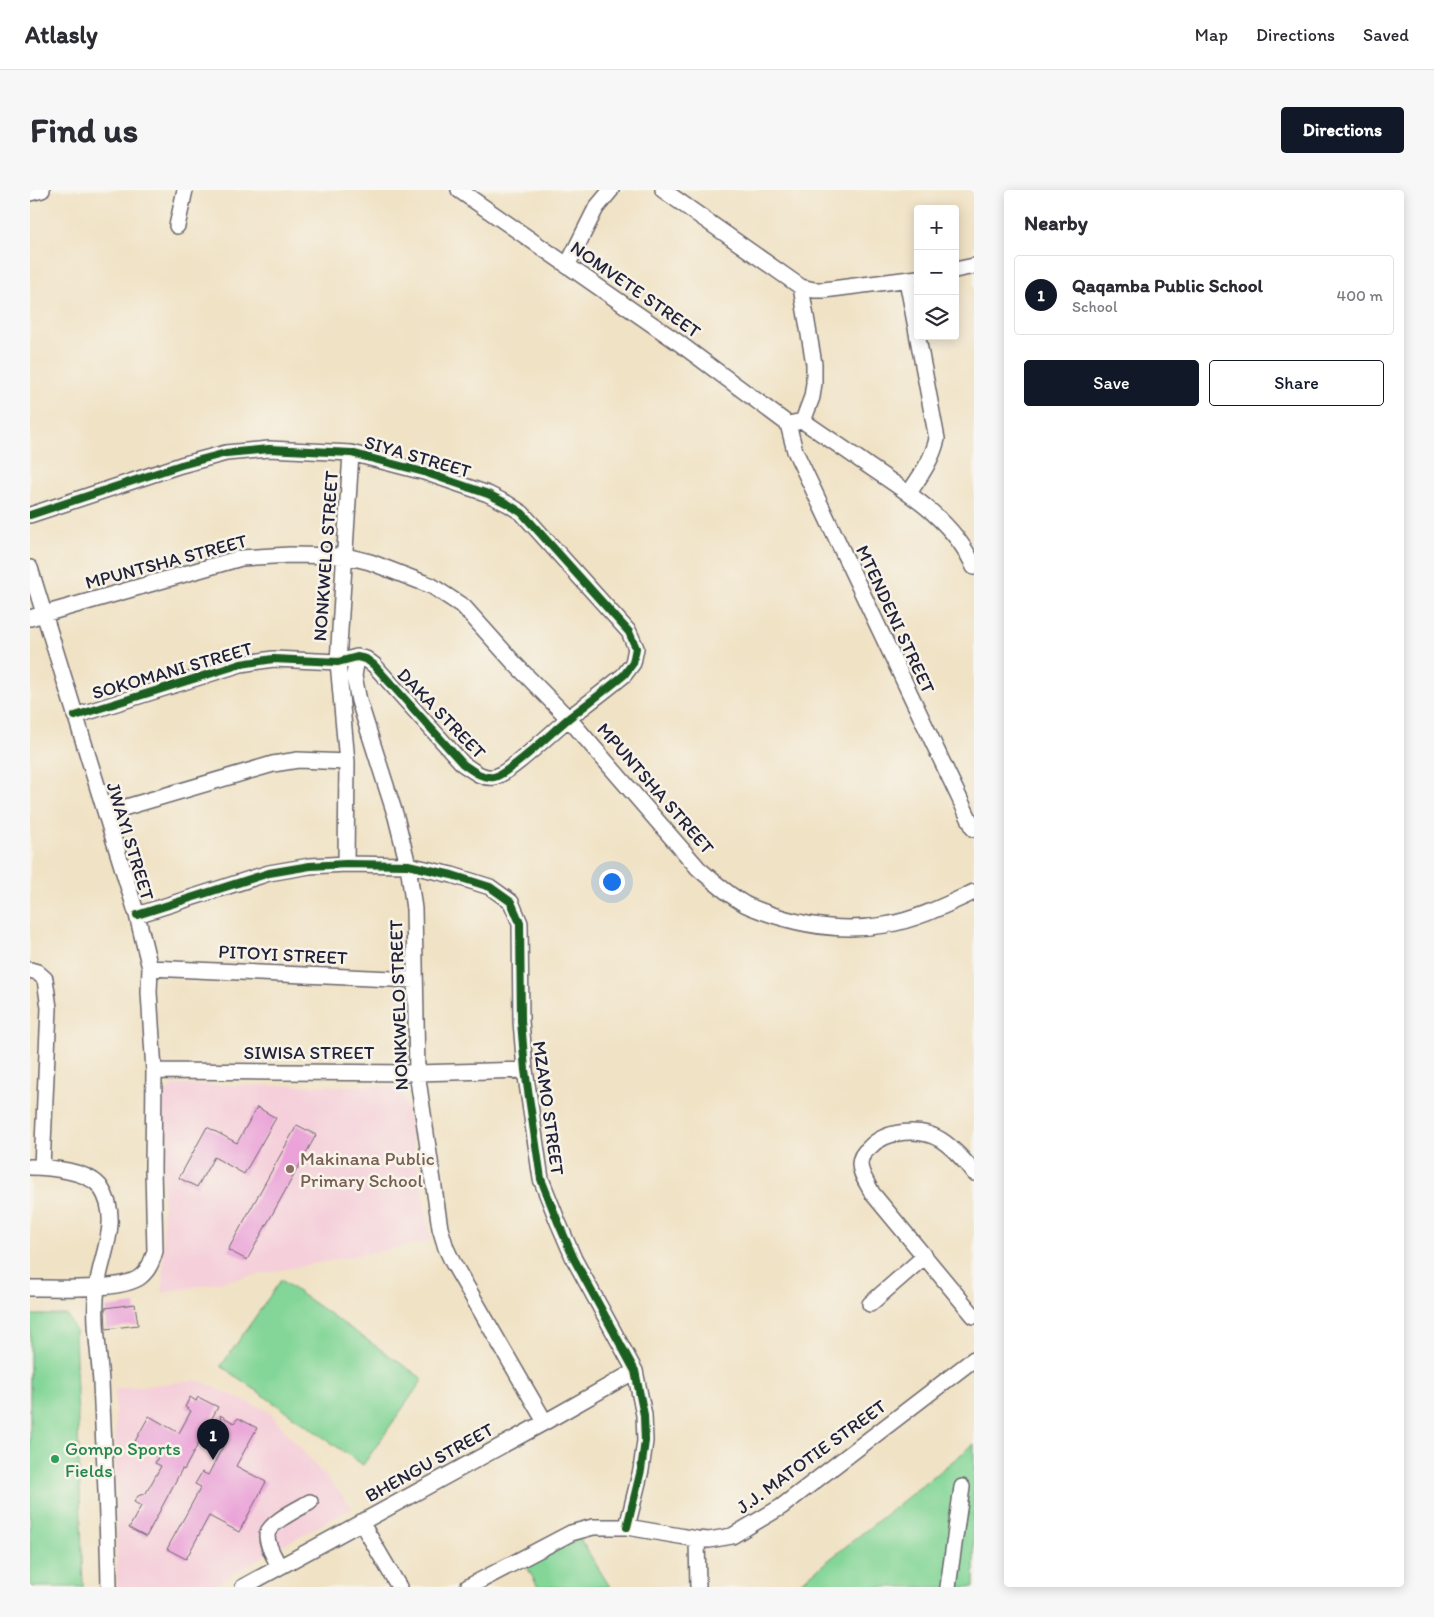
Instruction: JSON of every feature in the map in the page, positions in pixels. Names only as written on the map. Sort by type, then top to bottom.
[{"type":"street","points":[[30,193],[42,190]]},
{"type":"street","points":[[177,226],[185,190]]},
{"type":"street","name":"NOMVETE STREET","points":[[459,190],[679,344],[788,424]]},
{"type":"street","points":[[567,266],[596,208],[611,190]]},
{"type":"street","points":[[663,190],[801,287],[824,290],[912,279],[937,438],[928,464],[909,493]]},
{"type":"street","points":[[959,269],[974,266]]},
{"type":"street","points":[[801,287],[814,364],[812,397],[803,421]]},
{"type":"street","points":[[788,424],[803,421],[909,493],[940,519],[971,550],[974,567]]},
{"type":"street","name":"MTENDENI STREET","points":[[788,424],[795,451],[974,829]]},
{"type":"street","name":"SIYA STREET","points":[[30,515],[172,468],[226,453],[269,449],[352,453],[424,472],[488,494],[522,513],[629,632],[636,648],[634,664],[624,675],[569,718]]},
{"type":"street","name":"NONKWELO STREET","points":[[346,864],[347,762],[338,662],[352,453]]},
{"type":"street","name":"MPUNTSHA STREET","points":[[37,617],[241,558],[346,556],[370,562],[432,586],[464,607],[515,664],[569,718],[698,868],[721,889],[745,904],[788,920],[822,926],[852,928],[886,925],[929,912],[974,892]]},
{"type":"street","name":"JWAYI STREET","points":[[30,568],[37,617],[75,716],[137,915],[150,968],[149,992],[154,1071],[153,1169],[155,1251],[152,1262],[140,1277],[128,1284],[97,1287]]},
{"type":"street","points":[[338,662],[357,657]]},
{"type":"street","name":"NONKWELO STREET","points":[[357,657],[354,676],[358,701],[396,817],[408,865],[414,909],[416,1073],[440,1228],[446,1248],[466,1287],[545,1422]]},
{"type":"street","name":"DAKA STREET","points":[[357,657],[374,665],[463,764],[477,774],[486,777],[499,776],[569,718]]},
{"type":"street","name":"SOKOMANI STREET","points":[[75,716],[241,664],[273,659],[338,662]]},
{"type":"street","points":[[106,813],[273,764],[298,760],[347,762]]},
{"type":"street","name":"MZAMO STREET","points":[[137,915],[269,873],[310,866],[346,864],[408,865],[452,875],[490,887],[511,902],[520,923],[521,1021],[525,1070],[541,1179],[574,1259],[635,1371],[644,1415],[645,1441],[641,1470],[627,1527]]},
{"type":"street","name":"PITOYI STREET","points":[[150,968],[415,980]]},
{"type":"street","points":[[30,970],[37,972],[45,979],[48,1008],[36,1167],[71,1172],[89,1178],[100,1187],[109,1204],[108,1245],[97,1287],[96,1314],[108,1514],[109,1587]]},
{"type":"street","name":"SIWISA STREET","points":[[154,1071],[416,1073],[525,1070]]},
{"type":"street","points":[[973,1170],[940,1140],[912,1133],[888,1136],[872,1144],[863,1154],[860,1165],[872,1193],[974,1316]]},
{"type":"street","points":[[870,1304],[925,1256]]},
{"type":"street","points":[[30,1288],[97,1287]]},
{"type":"street","name":"J.J. MATOTIE STREET","points":[[468,1587],[571,1533],[594,1527],[627,1527],[709,1540],[732,1536],[773,1512],[974,1359]]},
{"type":"street","name":"BHENGU STREET","points":[[243,1587],[635,1371]]},
{"type":"street","points":[[948,1587],[962,1487]]},
{"type":"street","points":[[279,1566],[267,1539],[268,1531],[277,1522],[310,1502]]},
{"type":"street","points":[[361,1522],[399,1587]]},
{"type":"street","points":[[697,1539],[698,1587]]},
{"type":"shaded area","name":"Makinana Public Primary School","points":[[175,1085],[394,1086],[404,1097],[431,1241],[163,1293],[163,1094]]},
{"type":"shaded area","points":[[197,1380],[268,1411],[353,1508],[272,1551],[211,1587],[117,1587],[115,1389]]},
{"type":"green space","points":[[281,1280],[423,1379],[363,1465],[221,1366]]},
{"type":"green space","name":"Gompo Sports Fields","points":[[30,1315],[67,1315],[75,1330],[83,1587],[30,1587]]},
{"type":"green space","points":[[974,1444],[974,1587],[795,1587]]},
{"type":"green space","points":[[579,1537],[610,1587],[538,1587],[527,1567]]},
{"type":"building","points":[[257,1107],[276,1118],[244,1174],[214,1157],[197,1187],[179,1178],[207,1127],[237,1143]]},
{"type":"building","points":[[297,1125],[316,1135],[247,1260],[228,1250]]},
{"type":"building","points":[[135,1304],[138,1325],[106,1329],[105,1308]]},
{"type":"building","points":[[190,1397],[196,1401],[198,1397],[218,1407],[146,1537],[129,1528],[141,1506],[134,1502],[138,1496],[146,1493],[161,1466],[155,1463],[158,1457],[134,1443],[149,1416],[179,1433],[191,1411],[185,1407]]},
{"type":"building","points":[[220,1415],[234,1423],[238,1418],[257,1428],[236,1466],[266,1482],[239,1532],[209,1516],[186,1559],[167,1549],[201,1487],[195,1484],[202,1472],[208,1475],[230,1433],[223,1430]]},
{"type":"cycle path","points":[[30,515],[181,465],[226,453],[269,449],[351,453],[424,472],[488,494],[522,513],[629,632],[636,648],[633,663],[624,675],[510,768],[494,777],[481,775],[463,764],[374,665],[366,659],[357,657],[338,662],[273,659],[241,664],[75,716]]},
{"type":"cycle path","points":[[137,915],[269,873],[310,866],[346,864],[408,865],[452,875],[490,887],[511,902],[520,923],[521,1021],[525,1070],[541,1179],[574,1259],[635,1371],[644,1415],[645,1441],[641,1470],[627,1527]]},
{"type":"place","name":"Makinana Public Primary School","points":[[290,1169]]},
{"type":"place","name":"Gompo Sports Fields","points":[[55,1459]]},
{"type":"place","name":"Qaqamba Public School","points":[[213,1460]]}]
